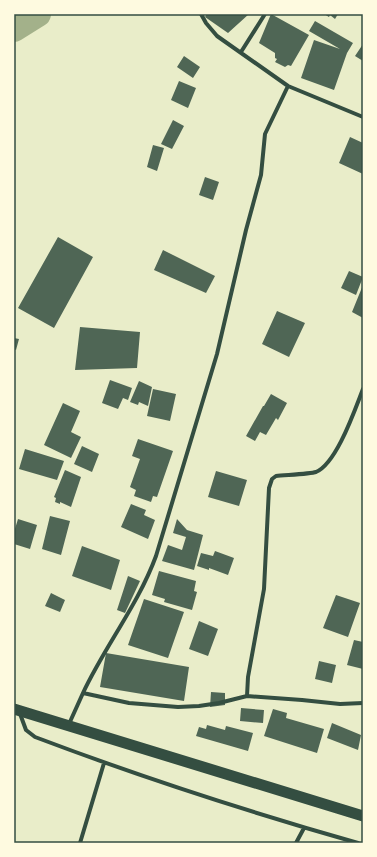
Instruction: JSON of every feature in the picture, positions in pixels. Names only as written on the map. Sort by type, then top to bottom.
[{"type":"highway","points":[[16,710],[363,816]]},
{"type":"street","points":[[201,14],[206,23],[217,36],[288,86],[363,117]]},
{"type":"street","points":[[241,52],[265,14]]},
{"type":"street","points":[[68,727],[100,660],[147,581],[156,556],[216,354],[261,174],[265,134],[288,86]]},
{"type":"street","points":[[248,696],[248,677],[264,590],[269,488],[272,478],[276,476],[316,472],[327,463],[348,428],[363,389]]},
{"type":"street","points":[[83,693],[129,703],[178,707],[219,703],[248,696],[340,704],[363,703]]},
{"type":"street","points":[[16,710],[26,730],[35,737],[104,763],[304,828],[358,843]]},
{"type":"street","points":[[80,843],[104,763]]},
{"type":"street","points":[[296,843],[304,828]]},
{"type":"building","points":[[207,14],[249,14],[228,33],[205,17]]},
{"type":"building","points":[[271,14],[309,35],[291,66],[288,65],[285,67],[275,62],[277,59],[275,58],[275,53],[259,43]]},
{"type":"building","points":[[324,14],[338,14],[335,19],[330,15],[329,17]]},
{"type":"building","points":[[315,21],[353,43],[347,53],[334,90],[301,78],[314,40],[340,49],[309,31]]},
{"type":"building","points":[[363,44],[363,61],[355,56]]},
{"type":"building","points":[[184,56],[200,67],[193,78],[177,67]]},
{"type":"building","points":[[179,81],[196,88],[188,108],[171,100]]},
{"type":"building","points":[[173,120],[184,126],[172,149],[161,144]]},
{"type":"building","points":[[350,137],[363,143],[363,174],[339,163]]},
{"type":"building","points":[[153,145],[164,148],[157,171],[147,167]]},
{"type":"building","points":[[205,177],[219,182],[213,200],[199,195]]},
{"type":"building","points":[[58,237],[93,257],[54,328],[18,308]]},
{"type":"building","points":[[163,250],[215,276],[206,293],[154,270]]},
{"type":"building","points":[[349,271],[363,277],[356,295],[341,288]]},
{"type":"building","points":[[363,285],[363,318],[352,312]]},
{"type":"building","points":[[277,311],[305,323],[289,357],[262,344]]},
{"type":"building","points":[[80,327],[140,332],[137,368],[75,370]]},
{"type":"building","points":[[14,338],[19,339],[16,350],[14,349]]},
{"type":"building","points":[[110,380],[132,388],[128,400],[123,398],[118,409],[102,403]]},
{"type":"building","points":[[139,381],[152,387],[148,406],[139,402],[138,405],[130,402]]},
{"type":"building","points":[[153,389],[176,394],[170,421],[147,416]]},
{"type":"building","points":[[271,394],[287,403],[278,420],[276,418],[266,435],[260,432],[255,441],[246,436]]},
{"type":"building","points":[[63,403],[80,411],[71,432],[81,437],[71,458],[44,445]]},
{"type":"building","points":[[138,439],[173,451],[157,497],[153,496],[151,502],[134,496],[136,490],[130,487],[140,459],[132,456]]},
{"type":"building","points":[[82,446],[99,454],[92,472],[74,464]]},
{"type":"building","points":[[25,449],[64,461],[57,480],[19,469]]},
{"type":"building","points":[[65,470],[81,477],[71,507],[60,502],[60,504],[55,502],[56,498],[54,497]]},
{"type":"building","points":[[216,471],[247,480],[239,506],[208,497]]},
{"type":"building","points":[[131,504],[146,510],[144,515],[155,520],[148,539],[121,527]]},
{"type":"building","points":[[50,516],[70,521],[61,555],[42,549]]},
{"type":"building","points":[[18,519],[37,525],[30,549],[14,544],[14,532]]},
{"type":"building","points":[[177,519],[187,530],[203,535],[194,570],[162,561],[168,545],[182,550],[186,537],[173,533]]},
{"type":"building","points":[[82,546],[120,560],[111,590],[72,576]]},
{"type":"building","points":[[215,551],[234,558],[228,575],[209,568],[209,570],[197,566],[201,553],[213,556]]},
{"type":"building","points":[[159,571],[196,581],[194,591],[197,592],[192,610],[164,602],[165,599],[152,595]]},
{"type":"building","points":[[128,576],[140,581],[125,613],[117,610]]},
{"type":"building","points":[[51,593],[65,600],[60,612],[45,606]]},
{"type":"building","points":[[336,595],[360,603],[348,637],[323,628]]},
{"type":"building","points":[[144,599],[184,612],[168,658],[128,645]]},
{"type":"building","points":[[199,621],[218,629],[208,656],[189,649]]},
{"type":"building","points":[[354,640],[363,642],[363,669],[347,665]]},
{"type":"building","points":[[106,653],[189,667],[184,701],[100,687]]},
{"type":"building","points":[[319,661],[336,665],[332,683],[315,679]]},
{"type":"building","points":[[211,692],[225,693],[225,705],[210,707]]},
{"type":"building","points":[[241,708],[264,710],[263,723],[240,721]]},
{"type":"building","points":[[273,709],[287,713],[286,718],[324,729],[317,753],[264,736]]},
{"type":"building","points":[[332,723],[361,735],[358,750],[327,738]]},
{"type":"building","points":[[207,725],[225,730],[226,726],[253,733],[248,751],[196,736],[199,727],[206,729]]},
{"type":"waterway","points":[[14,29],[38,14]]}]
